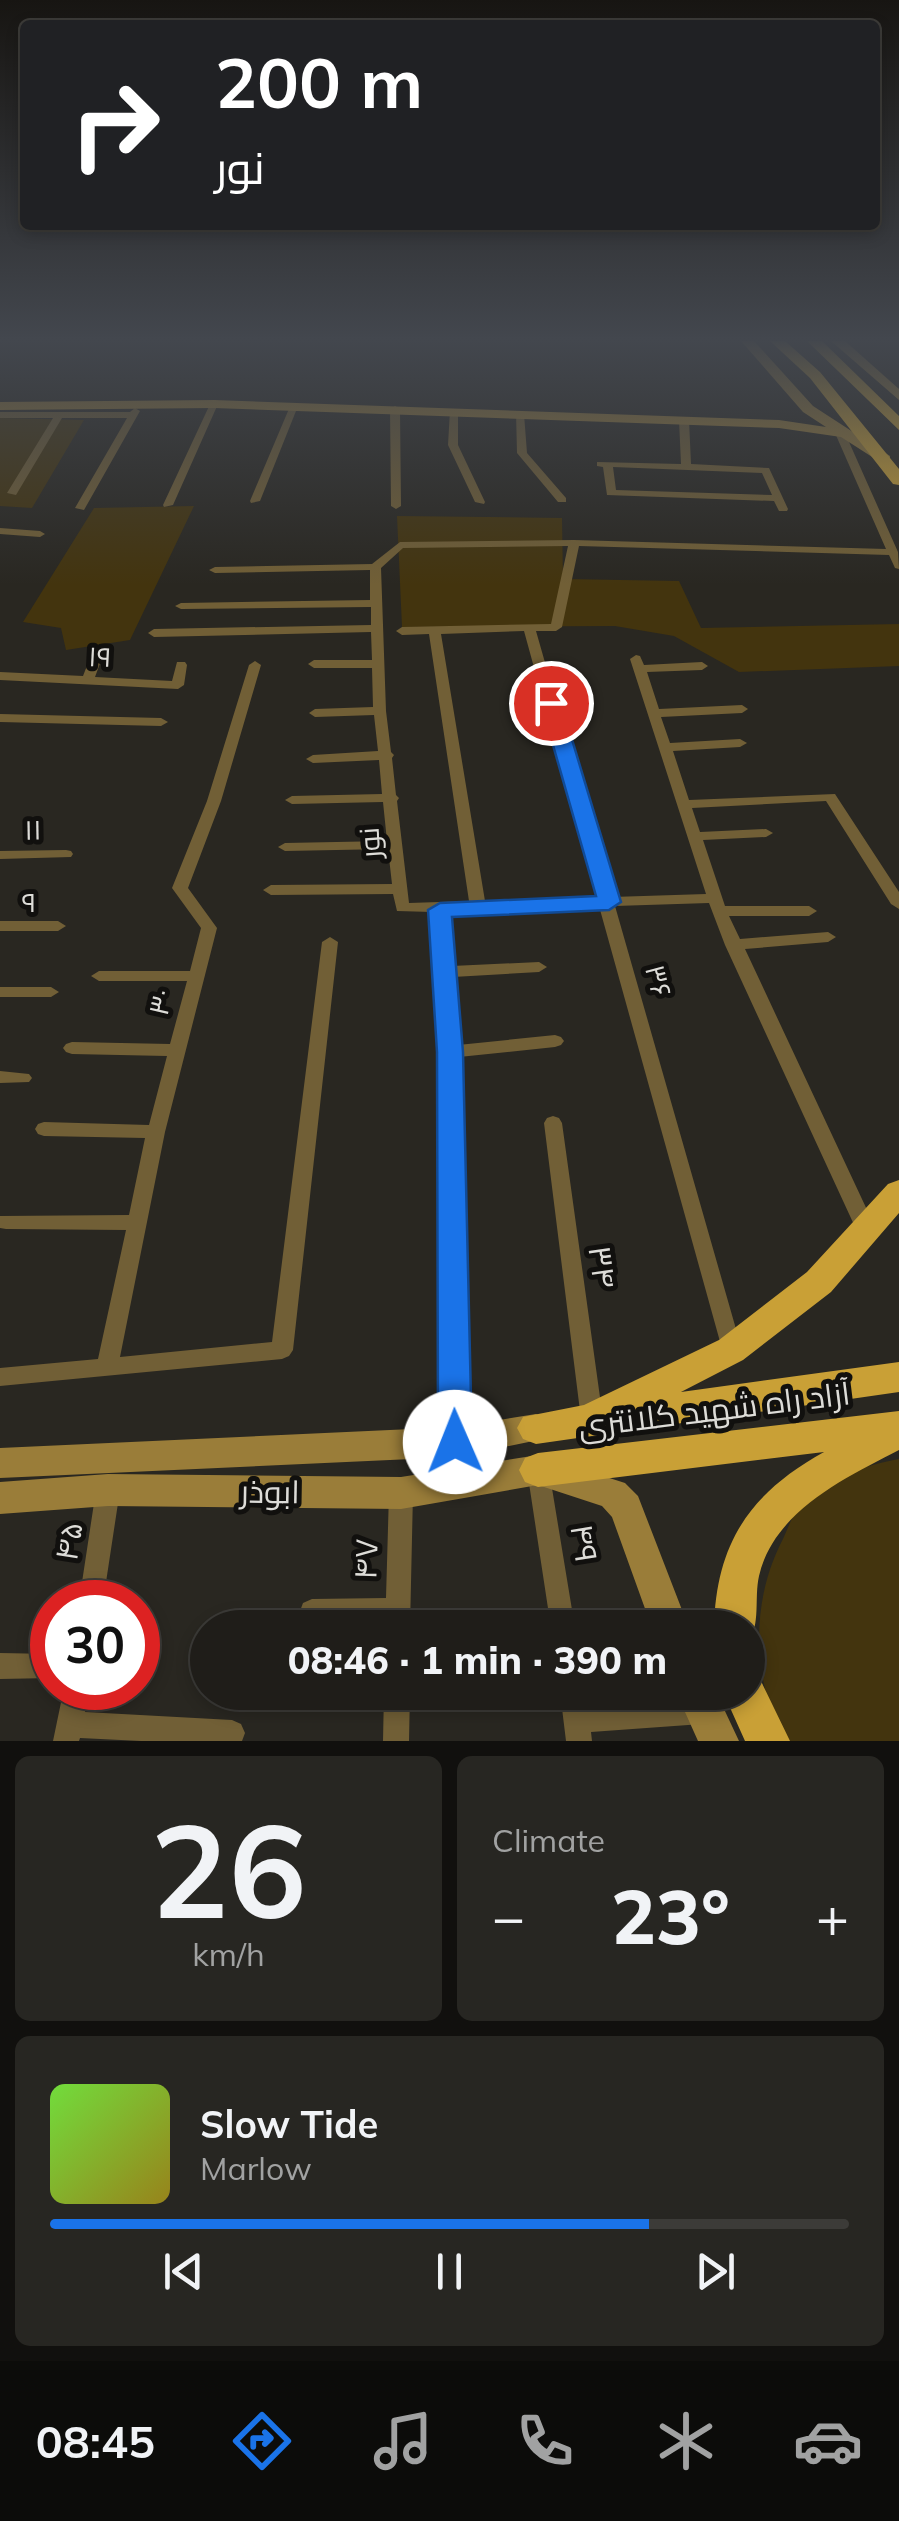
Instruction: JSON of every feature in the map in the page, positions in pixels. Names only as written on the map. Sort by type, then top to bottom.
[{"type":"highway","points":[[854,422],[899,480]]},
{"type":"highway","points":[[592,1419],[730,1350],[820,1282],[899,1192]]},
{"type":"highway","points":[[536,1428],[899,1377]]},
{"type":"highway","points":[[734,1610],[732,1598],[749,1545],[776,1503],[899,1430]]},
{"type":"highway","name":"آزاد راه شهید کلانتری","points":[[538,1470],[899,1430]]},
{"type":"highway","points":[[753,1710],[768,1741]]},
{"type":"main road","points":[[765,422],[840,433]]},
{"type":"main road","points":[[826,422],[885,459]]},
{"type":"main road","name":"ابوذر","points":[[0,1463],[455,1442],[536,1428]]},
{"type":"main road","points":[[538,1470],[613,1494],[626,1507],[664,1610]]},
{"type":"main road","name":"ابوذر","points":[[0,1498],[108,1490],[402,1493],[538,1470]]},
{"type":"street","points":[[12,493],[56,422]]},
{"type":"street","points":[[80,508],[129,422]]},
{"type":"street","points":[[168,505],[206,422]]},
{"type":"street","points":[[255,500],[287,422]]},
{"type":"street","points":[[396,422],[396,506]]},
{"type":"street","points":[[453,422],[453,445],[480,502]]},
{"type":"street","points":[[520,422],[522,453],[562,500]]},
{"type":"street","points":[[684,422],[686,466]]},
{"type":"street","points":[[840,433],[899,566]]},
{"type":"street","points":[[604,464],[686,466],[766,470],[781,504],[611,493],[604,464]]},
{"type":"street","points":[[0,532],[40,534]]},
{"type":"street","points":[[215,570],[375,567],[400,545],[574,543],[893,552]]},
{"type":"street","points":[[402,631],[556,627],[574,543]]},
{"type":"street","name":"نور","points":[[375,567],[380,711],[402,908],[440,910],[609,902],[809,910]]},
{"type":"street","points":[[181,606],[377,603]]},
{"type":"street","points":[[154,632],[377,628]]},
{"type":"street","name":"۳۶","points":[[529,628],[609,902],[730,1350]]},
{"type":"street","points":[[434,630],[478,908]]},
{"type":"street","points":[[88,680],[96,658]]},
{"type":"street","points":[[314,664],[379,664]]},
{"type":"street","points":[[702,666],[638,664],[716,904],[866,1229]]},
{"type":"street","name":"۱۹","points":[[0,676],[178,685],[181,665]]},
{"type":"street","name":"۳۰","points":[[107,1367],[156,1132],[194,976],[210,928],[180,888],[214,801],[255,665]]},
{"type":"street","points":[[655,713],[742,709]]},
{"type":"street","points":[[314,712],[380,711]]},
{"type":"street","points":[[0,718],[161,722]]},
{"type":"street","points":[[666,747],[740,743]]},
{"type":"street","points":[[313,759],[386,755]]},
{"type":"street","points":[[686,804],[830,797],[899,904]]},
{"type":"street","points":[[292,800],[392,798]]},
{"type":"street","points":[[697,836],[766,833]]},
{"type":"street","points":[[285,846],[392,845]]},
{"type":"street","name":"۱۱","points":[[0,855],[66,854]]},
{"type":"street","points":[[271,890],[399,889]]},
{"type":"street","points":[[440,910],[450,1052],[455,1442]]},
{"type":"street","name":"۹","points":[[0,926],[58,926]]},
{"type":"street","points":[[733,945],[828,937]]},
{"type":"street","points":[[0,1376],[282,1350],[330,942]]},
{"type":"street","points":[[444,972],[539,967]]},
{"type":"street","points":[[99,976],[194,976]]},
{"type":"street","points":[[0,992],[50,992]]},
{"type":"street","points":[[450,1052],[555,1041]]},
{"type":"street","points":[[72,1048],[178,1050]]},
{"type":"street","points":[[0,1077],[23,1078]]},
{"type":"street","name":"۳۴","points":[[553,1124],[592,1419]]},
{"type":"street","points":[[44,1129],[156,1132]]},
{"type":"street","points":[[6,1222],[135,1224]]},
{"type":"street","name":"۴۹","points":[[538,1470],[560,1610]]},
{"type":"street","name":"۴۵","points":[[94,1580],[108,1490]]},
{"type":"street","name":"۴۷","points":[[398,1610],[402,1493]]},
{"type":"street","points":[[0,1666],[30,1666]]},
{"type":"street","points":[[396,1741],[397,1710]]},
{"type":"street","points":[[579,1730],[705,1715]]},
{"type":"street","points":[[67,1733],[232,1733]]},
{"type":"shaded area","points":[[0,422],[83,422],[32,508],[0,506]]},
{"type":"shaded area","points":[[194,506],[130,640],[66,650],[61,628],[23,622],[94,508]]},
{"type":"shaded area","points":[[397,516],[562,518],[563,579],[679,581],[701,628],[899,624],[899,666],[739,672],[674,636],[615,626],[402,627]]},
{"type":"shaded area","points":[[899,1459],[899,1741],[784,1741],[765,1687],[765,1610],[761,1610],[772,1563],[799,1508],[823,1488],[873,1465]]},
{"type":"route","points":[[455,1442],[450,1052],[440,910],[609,902],[551,703]]}]
